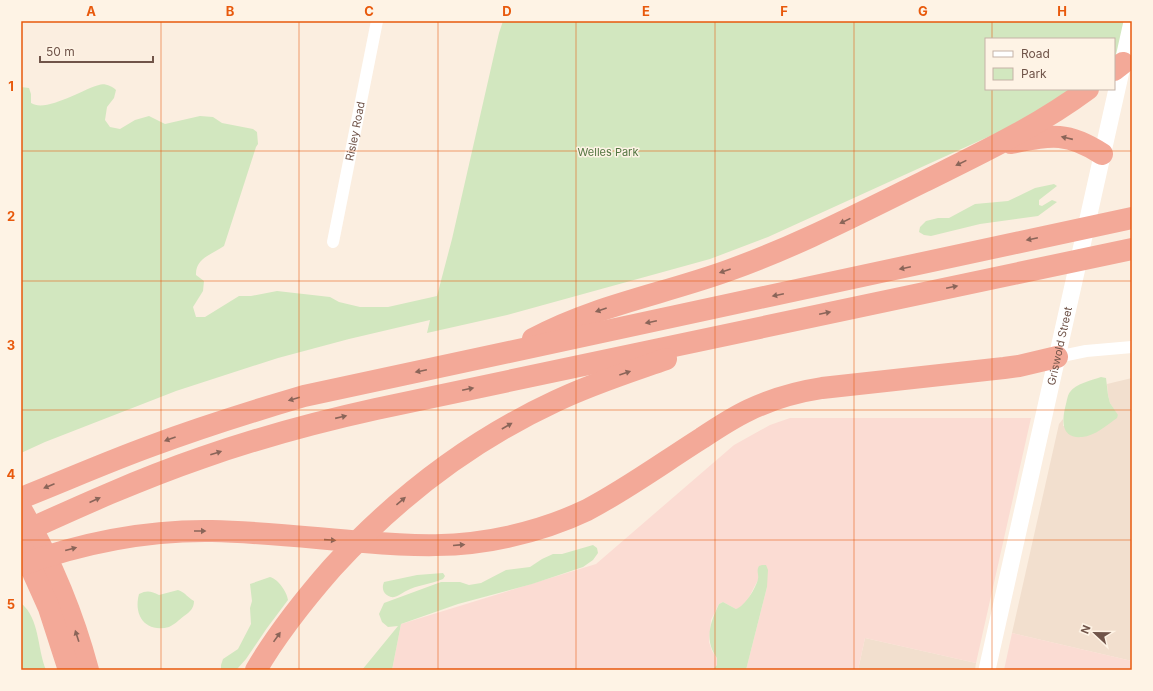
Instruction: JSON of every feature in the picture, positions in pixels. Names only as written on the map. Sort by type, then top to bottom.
[{"type":"highway","points":[[514,351],[546,332],[572,321],[725,271],[790,247],[996,146],[1058,110],[1087,90]]},
{"type":"highway","points":[[996,146],[1030,139],[1058,136],[1067,137],[1102,154]]},
{"type":"highway","points":[[21,498],[150,446],[267,407],[335,389],[1132,218]]},
{"type":"highway","points":[[21,533],[162,472],[213,454],[280,433],[376,408],[1132,249]]},
{"type":"highway","points":[[256,670],[293,616],[337,563],[395,505],[442,468],[487,438],[556,400],[746,330]]},
{"type":"highway","points":[[21,565],[84,545],[134,536],[170,533],[206,531],[231,532],[428,546],[466,544],[505,538],[545,527],[585,510],[622,489],[735,417],[759,405],[784,396],[822,388],[1004,368],[1057,357]]},
{"type":"highway","points":[[21,509],[42,548],[57,605],[69,670]]},
{"type":"highway","points":[[21,545],[57,605],[88,670]]},
{"type":"main road","name":"Griswold Street","points":[[1115,82],[1118,66],[1132,22]]},
{"type":"main road","name":"Griswold Street","points":[[986,670],[1102,154],[1114,90]]},
{"type":"street","name":"Risley Road","points":[[333,242],[377,21]]},
{"type":"street","points":[[1057,357],[1086,351],[1132,347]]},
{"type":"shaded area","points":[[1132,378],[1132,661],[1012,633],[1059,424],[1063,419],[1063,426],[1118,416],[1110,403],[1107,384]]},
{"type":"shaded area","points":[[790,418],[1031,418],[976,663],[865,638],[858,670],[746,670],[767,587],[759,578],[747,601],[740,608],[736,609],[723,602],[719,604],[711,620],[709,642],[712,651],[717,658],[717,665],[712,670],[392,670],[401,624],[596,564],[734,445],[770,425]]},
{"type":"shaded area","points":[[1012,633],[1132,661],[1132,670],[1004,670]]},
{"type":"shaded area","points":[[865,638],[976,663],[975,670],[858,670]]},
{"type":"green space","name":"Welles Park","points":[[503,21],[1125,21],[1115,61],[1115,38],[985,38],[985,90],[1077,90],[1025,120],[768,237],[710,259],[507,315],[427,333],[430,320],[349,339],[278,358],[176,391],[45,442],[21,453],[21,87],[29,88],[31,103],[46,105],[55,103],[92,87],[103,84],[110,86],[116,90],[114,98],[107,107],[105,120],[110,127],[120,129],[135,120],[149,116],[165,124],[200,116],[213,117],[222,123],[253,129],[257,132],[258,144],[224,246],[202,260],[196,269],[196,275],[204,281],[203,291],[193,307],[196,317],[205,317],[239,296],[251,296],[277,291],[330,297],[339,302],[360,307],[388,307],[437,296],[452,239]]},
{"type":"green space","points":[[1054,184],[1057,186],[1039,200],[1039,205],[1042,206],[1052,200],[1057,202],[1038,216],[980,224],[931,236],[924,235],[919,232],[920,227],[926,221],[938,218],[949,218],[975,204],[1008,201],[1035,188]]},
{"type":"green space","points":[[1101,377],[1106,378],[1110,403],[1118,415],[1117,418],[1092,435],[1075,437],[1070,435],[1064,427],[1064,416],[1069,393],[1072,389],[1080,385]]},
{"type":"green space","points":[[593,545],[597,548],[598,553],[593,560],[583,567],[532,584],[458,604],[401,624],[392,670],[362,670],[398,626],[388,627],[382,622],[379,614],[384,603],[441,582],[460,582],[469,585],[481,583],[506,570],[530,567],[553,554],[562,554]]},
{"type":"green space","points":[[762,565],[766,565],[768,570],[767,587],[746,670],[712,670],[717,665],[717,658],[711,645],[710,631],[713,618],[719,604],[723,602],[736,609],[743,604],[755,587],[758,579],[758,568]]},
{"type":"green space","points":[[443,573],[445,576],[443,579],[415,587],[395,597],[387,595],[383,589],[384,582],[417,575]]},
{"type":"green space","points":[[270,577],[282,586],[288,600],[238,668],[236,670],[221,670],[223,659],[238,649],[251,624],[250,608],[252,601],[250,584]]},
{"type":"green space","points":[[178,590],[194,601],[192,608],[188,613],[169,627],[154,627],[143,621],[138,609],[139,594],[149,592],[159,595]]},
{"type":"green space","points":[[21,603],[32,617],[35,625],[46,670],[21,670]]}]
